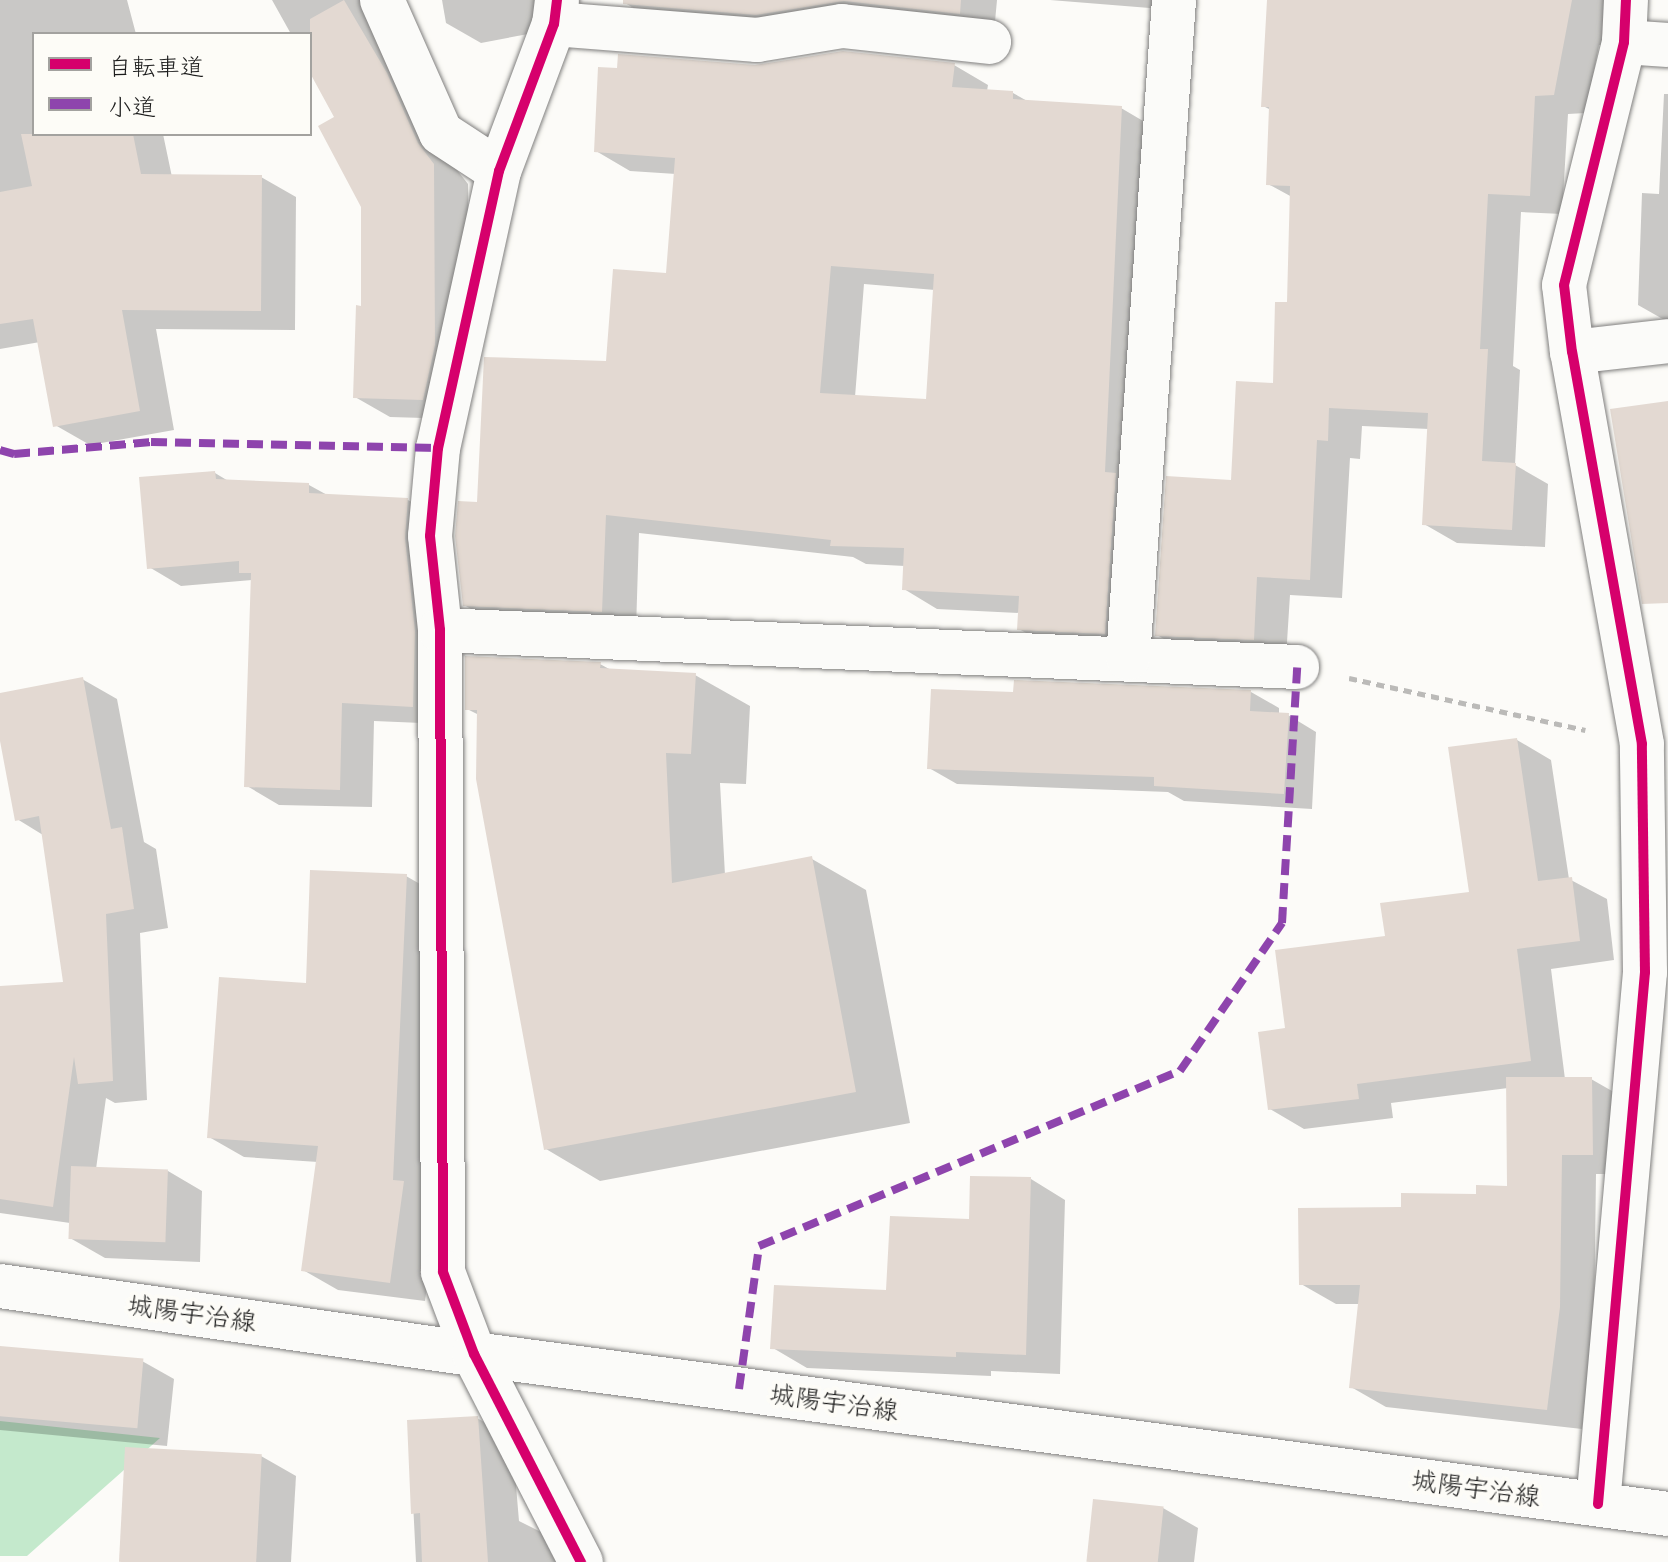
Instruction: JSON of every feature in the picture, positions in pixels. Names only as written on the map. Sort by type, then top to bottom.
[{"type":"street","points":[[382,0],[441,133],[499,171]]},
{"type":"street","points":[[1128,658],[1174,0]]},
{"type":"street","points":[[581,1562],[474,1354],[443,1272],[440,630],[430,536],[438,448],[499,171],[556,12],[757,40],[842,26],[989,42]]},
{"type":"street","points":[[1598,1504],[1645,972],[1655,742],[1572,352],[1564,285],[1625,21],[1668,45]]},
{"type":"street","points":[[1572,352],[1668,341]]},
{"type":"street","points":[[440,630],[1297,667]]},
{"type":"street","name":"城陽宇治線","points":[[0,1286],[474,1354],[1668,1514]]},
{"type":"path","points":[[1297,667],[1655,742]]},
{"type":"green space","points":[[0,1421],[160,1438],[27,1556],[0,1556]]},
{"type":"building","points":[[344,0],[387,73],[418,143],[434,164],[435,345],[423,400],[353,398],[356,305],[361,306],[361,207],[318,126],[334,117],[312,77],[310,19]]},
{"type":"building","points":[[623,0],[961,0],[960,14],[844,1],[756,15],[623,4]]},
{"type":"building","points":[[1267,0],[1572,0],[1554,95],[1535,96],[1530,196],[1488,194],[1480,349],[1488,349],[1482,461],[1516,463],[1512,530],[1422,525],[1428,413],[1329,408],[1328,441],[1317,440],[1310,580],[1257,577],[1254,640],[1155,636],[1166,476],[1231,480],[1236,381],[1273,383],[1275,302],[1287,302],[1290,186],[1266,185],[1269,107],[1261,107]]},
{"type":"building","points":[[843,51],[955,63],[952,87],[1013,91],[1013,99],[1122,106],[1105,472],[1116,473],[1105,634],[1017,630],[1019,596],[902,590],[904,548],[830,546],[831,540],[606,515],[602,612],[463,606],[455,536],[458,501],[477,502],[484,357],[606,361],[613,269],[666,273],[675,158],[594,152],[598,67],[617,68],[618,54],[755,65]],"holes":[[[831,266],[934,274],[926,399],[820,393]]]},
{"type":"building","points":[[21,134],[133,136],[141,174],[262,175],[261,311],[122,310],[140,411],[53,427],[33,319],[0,324],[0,192],[32,186]]},
{"type":"building","points":[[1668,401],[1668,603],[1642,604],[1610,409]]},
{"type":"building","points":[[215,471],[216,479],[309,483],[309,493],[408,498],[405,538],[415,631],[413,707],[342,703],[340,790],[244,787],[251,573],[239,573],[239,561],[147,569],[139,477]]},
{"type":"building","points":[[465,656],[601,662],[600,668],[696,673],[691,754],[666,753],[672,883],[812,856],[856,1092],[544,1150],[476,779],[477,710],[465,710]]},
{"type":"building","points":[[83,677],[111,829],[122,827],[134,909],[106,914],[113,1081],[78,1084],[74,1057],[53,1207],[0,1199],[0,986],[63,982],[39,816],[15,821],[0,741],[0,693]]},
{"type":"building","points":[[1014,680],[1251,690],[1250,711],[1289,713],[1284,794],[1154,786],[1154,777],[927,769],[931,689],[1013,692]]},
{"type":"building","points":[[1517,738],[1538,881],[1572,877],[1580,941],[1517,949],[1531,1061],[1357,1084],[1359,1099],[1268,1110],[1258,1032],[1285,1028],[1275,950],[1385,936],[1380,903],[1469,892],[1448,747]]},
{"type":"building","points":[[310,870],[407,874],[393,1180],[404,1181],[390,1283],[301,1271],[318,1146],[207,1138],[219,977],[306,983]]},
{"type":"building","points":[[1506,1077],[1592,1077],[1593,1155],[1562,1155],[1560,1307],[1547,1410],[1349,1388],[1360,1285],[1299,1285],[1298,1208],[1401,1207],[1401,1193],[1476,1194],[1476,1185],[1507,1186]]},
{"type":"building","points":[[71,1166],[168,1169],[165,1242],[68,1239]]},
{"type":"building","points":[[970,1176],[1031,1177],[1026,1355],[956,1352],[956,1357],[770,1349],[774,1285],[886,1290],[890,1216],[969,1219]]},
{"type":"building","points":[[0,1346],[143,1359],[137,1428],[0,1416]]},
{"type":"building","points":[[478,1416],[488,1562],[422,1562],[420,1513],[411,1514],[407,1420]]},
{"type":"building","points":[[125,1447],[262,1454],[256,1562],[119,1562]]},
{"type":"building","points":[[1093,1499],[1164,1506],[1158,1562],[1086,1562]]},
{"type":"marked path","points":[[0,450],[14,454],[151,442],[438,448]]},
{"type":"marked path","points":[[739,1389],[759,1246],[1180,1071],[1282,923],[1297,667]]},
{"type":"cycle path","points":[[557,0],[554,24],[499,171],[438,448],[430,536],[440,630],[443,1272],[474,1354],[581,1562]]},
{"type":"cycle path","points":[[1598,1504],[1645,972],[1642,744],[1572,352],[1564,285],[1624,42],[1626,0]]}]
